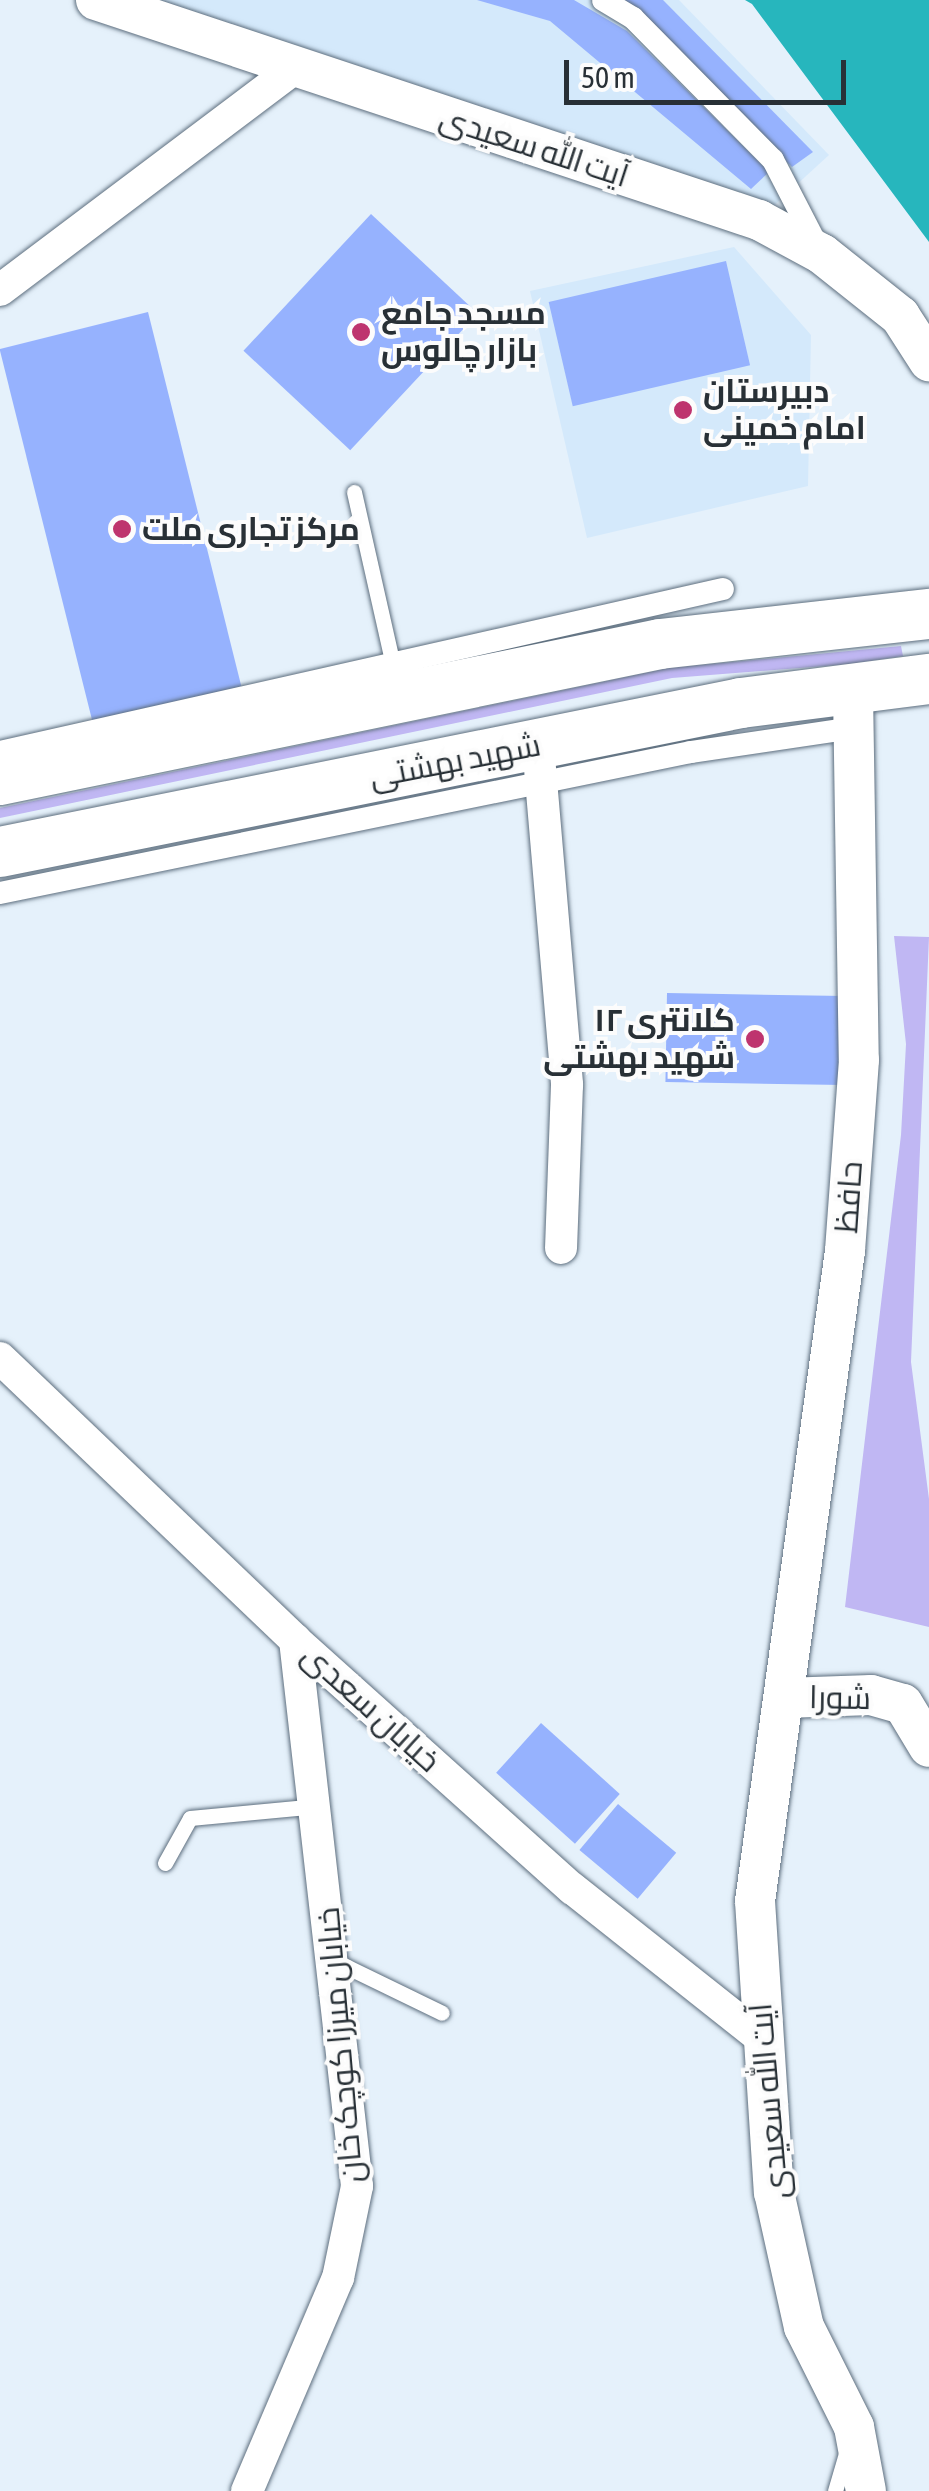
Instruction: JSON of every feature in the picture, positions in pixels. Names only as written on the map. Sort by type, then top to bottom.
[{"type":"main road","points":[[0,780],[397,680],[660,644],[912,618]]},
{"type":"main road","name":"شهید بهشتی","points":[[0,852],[539,764],[741,704],[853,710],[920,681]]},
{"type":"street","name":"آیت الله سعیدی","points":[[96,0],[759,220],[822,254],[900,316],[929,362]]},
{"type":"street","points":[[604,0],[633,18],[774,160],[822,254]]},
{"type":"street","points":[[0,290],[295,68]]},
{"type":"street","points":[[0,752],[397,680],[724,588]]},
{"type":"street","name":"حافظ","points":[[774,1700],[820,1472],[856,1098],[853,710]]},
{"type":"street","points":[[0,893],[539,764],[567,1085],[560,1248]]},
{"type":"street","name":"خیابان سعدی","points":[[0,1358],[295,1640],[573,1888],[761,2038]]},
{"type":"street","name":"خیابان میرزا کوچک خان","points":[[247,2491],[338,2278],[357,2186],[317,1806],[295,1640]]},
{"type":"street","name":"شورا","points":[[774,1700],[871,1695],[903,1704],[929,1746]]},
{"type":"street","name":"آیت الله سعیدی","points":[[774,1700],[755,1900],[774,2192],[804,2327],[854,2426],[866,2491]]},
{"type":"lane","points":[[354,492],[397,680]]},
{"type":"lane","points":[[165,1862],[190,1818],[317,1806]]},
{"type":"lane","points":[[331,1958],[442,2013]]},
{"type":"lane","points":[[835,2491],[854,2426]]},
{"type":"shaded area","points":[[133,0],[679,0],[829,155],[769,210]]},
{"type":"shaded area","name":"دبیرستان امام خمینی","points":[[734,247],[811,335],[808,486],[587,538],[530,291]]},
{"type":"shaded area","points":[[901,646],[903,656],[850,664],[672,678],[0,818],[0,808],[669,668]]},
{"type":"shaded area","points":[[894,936],[929,937],[911,1362],[929,1499],[929,1627],[845,1607],[901,1135],[906,1044]]},
{"type":"water","points":[[745,0],[929,0],[929,242],[752,4]]},
{"type":"building","points":[[477,0],[574,0],[627,31],[769,172],[751,189],[550,21]]},
{"type":"building","points":[[623,0],[663,0],[813,152],[792,167]]},
{"type":"building","name":"مسجد جامع بازار چالوس","points":[[371,214],[478,314],[350,450],[243,351]]},
{"type":"building","points":[[726,261],[750,365],[573,406],[549,302]]},
{"type":"building","name":"مرکز تجاری ملت","points":[[148,312],[241,687],[93,724],[0,349]]},
{"type":"building","name":"کلانتری ۱۲ شهید بهشتی","points":[[667,993],[845,996],[843,1085],[665,1082]]},
{"type":"building","points":[[541,1723],[620,1794],[575,1844],[496,1773]]},
{"type":"building","points":[[618,1804],[676,1853],[638,1899],[579,1850]]},
{"type":"place","name":"مسجد جامع بازار چالوس","points":[[361,332]]},
{"type":"place","name":"دبیرستان امام خمینی","points":[[683,410]]},
{"type":"place","name":"مرکز تجاری ملت","points":[[122,529]]},
{"type":"place","name":"کلانتری ۱۲ شهید بهشتی","points":[[755,1039]]}]
